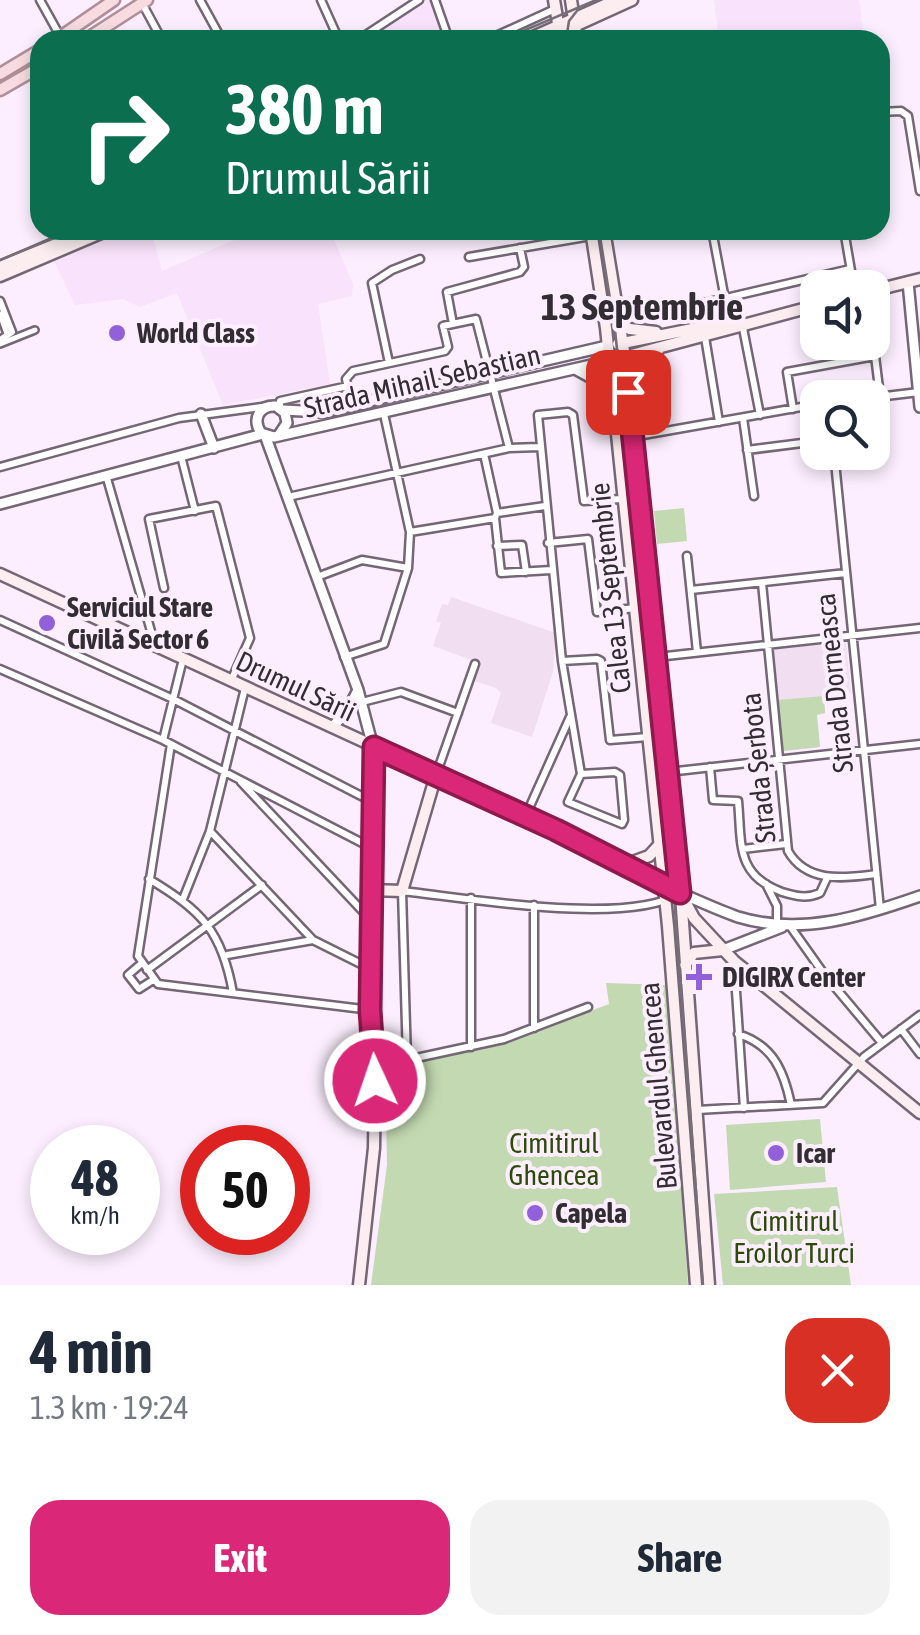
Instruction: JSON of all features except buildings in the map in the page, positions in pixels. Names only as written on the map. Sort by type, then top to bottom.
[{"type":"main road","points":[[570,0],[576,30]]},
{"type":"main road","points":[[564,30],[616,0]]},
{"type":"main road","points":[[575,23],[632,0]]},
{"type":"main road","points":[[69,30],[110,1]]},
{"type":"main road","points":[[109,30],[145,2]]},
{"type":"main road","points":[[555,4],[559,30]]},
{"type":"main road","points":[[0,74],[30,56]]},
{"type":"main road","points":[[0,90],[30,74]]},
{"type":"main road","points":[[2,274],[69,240]]},
{"type":"main road","points":[[53,249],[79,240]]},
{"type":"main road","name":"Calea 13 Septembrie","points":[[593,240],[608,346],[664,883]]},
{"type":"main road","name":"Calea 13 Septembrie","points":[[606,240],[626,357],[631,438],[680,893]]},
{"type":"main road","name":"Strada Mihail Sebastian","points":[[608,346],[800,309]]},
{"type":"main road","points":[[620,325],[668,332]]},
{"type":"main road","name":"Strada Mihail Sebastian","points":[[609,361],[718,334],[733,325]]},
{"type":"main road","points":[[628,392],[640,370],[664,346]]},
{"type":"main road","name":"Drumul Sării","points":[[0,574],[526,816],[680,893]]},
{"type":"main road","points":[[359,1285],[374,1148],[370,968],[374,747]]},
{"type":"main road","points":[[371,890],[402,891],[436,775]]},
{"type":"main road","points":[[626,864],[648,856],[660,844]]},
{"type":"main road","name":"Bulevardul Ghencea","points":[[664,883],[709,1285]]},
{"type":"main road","points":[[680,893],[691,914],[734,961],[920,1114]]},
{"type":"main road","name":"Bulevardul Ghencea","points":[[680,893],[696,1110],[696,1285]]},
{"type":"main road","points":[[685,966],[694,953],[723,950]]},
{"type":"street","points":[[40,0],[54,30]]},
{"type":"street","points":[[200,0],[216,30]]},
{"type":"street","points":[[321,0],[334,30]]},
{"type":"street","points":[[373,30],[418,0]]},
{"type":"street","points":[[435,0],[446,30]]},
{"type":"street","points":[[145,2],[158,30]]},
{"type":"street","points":[[506,30],[555,4]]},
{"type":"street","points":[[890,111],[908,116],[920,190]]},
{"type":"street","points":[[470,257],[558,240]]},
{"type":"street","points":[[714,240],[725,300],[760,415]]},
{"type":"street","points":[[640,318],[850,268],[846,240]]},
{"type":"street","points":[[453,324],[447,292],[520,272],[524,267],[520,248]]},
{"type":"street","points":[[390,363],[372,283],[420,259]]},
{"type":"street","points":[[914,281],[920,407]]},
{"type":"street","points":[[0,301],[12,332],[0,340]]},
{"type":"street","points":[[0,314],[8,333],[0,340]]},
{"type":"street","points":[[352,405],[346,379],[352,370],[446,351],[443,326],[476,319],[509,448]]},
{"type":"street","points":[[0,340],[35,330]]},
{"type":"street","points":[[705,337],[719,422]]},
{"type":"street","name":"Strada Mihail Sebastian","points":[[277,408],[311,414],[608,346]]},
{"type":"street","points":[[793,409],[787,372],[874,356],[878,380]]},
{"type":"street","name":"Strada Mihail Sebastian","points":[[0,504],[214,448],[384,414],[609,361]]},
{"type":"street","name":"Strada Mihail Sebastian","points":[[574,369],[598,381],[612,402]]},
{"type":"street","points":[[277,408],[280,400],[348,386]]},
{"type":"street","points":[[890,395],[918,392]]},
{"type":"street","points":[[0,467],[82,442],[202,414],[277,408]]},
{"type":"street","points":[[277,408],[287,423],[270,435],[268,447],[358,690],[374,747]]},
{"type":"street","points":[[270,435],[258,428],[256,419],[261,410],[277,408]]},
{"type":"street","points":[[631,438],[800,408]]},
{"type":"street","points":[[581,774],[620,775],[624,820],[620,824],[568,802],[581,774],[551,570],[538,415],[570,413],[582,498],[589,502],[624,498]]},
{"type":"street","points":[[202,414],[214,448]]},
{"type":"street","points":[[344,657],[384,644],[409,566],[410,532],[384,414]]},
{"type":"street","points":[[743,418],[754,496]]},
{"type":"street","points":[[747,450],[800,443]]},
{"type":"street","points":[[286,498],[509,448],[540,447]]},
{"type":"street","points":[[484,454],[496,516],[500,573],[551,570]]},
{"type":"street","points":[[181,456],[194,511]]},
{"type":"street","name":"Strada Dorneasca","points":[[836,470],[880,909]]},
{"type":"street","points":[[106,475],[156,646]]},
{"type":"street","points":[[164,588],[149,519],[216,506],[250,638],[230,681]]},
{"type":"street","points":[[410,532],[545,506]]},
{"type":"street","points":[[548,542],[588,539],[597,612],[636,608]]},
{"type":"street","points":[[497,546],[522,544],[526,572]]},
{"type":"street","points":[[688,556],[697,652]]},
{"type":"street","points":[[316,578],[362,560],[409,566]]},
{"type":"street","points":[[691,590],[846,574]]},
{"type":"street","name":"Strada Șerbota","points":[[762,583],[786,844],[797,863],[826,878]]},
{"type":"street","points":[[0,620],[173,699],[372,802]]},
{"type":"street","points":[[656,657],[920,628]]},
{"type":"street","points":[[183,659],[173,699],[138,956],[158,984],[370,1010]]},
{"type":"street","points":[[562,661],[601,661],[610,740],[648,737]]},
{"type":"street","points":[[436,775],[476,664]]},
{"type":"street","points":[[0,669],[167,742],[372,848]]},
{"type":"street","points":[[183,899],[210,831],[245,688]]},
{"type":"street","points":[[332,728],[346,713],[358,690]]},
{"type":"street","points":[[362,702],[400,692],[458,713]]},
{"type":"street","points":[[526,816],[571,714]]},
{"type":"street","points":[[668,772],[920,744]]},
{"type":"street","points":[[710,767],[713,800],[738,801],[747,870],[766,884],[811,897],[823,890],[826,878],[876,874]]},
{"type":"street","points":[[240,781],[371,920]]},
{"type":"street","points":[[210,831],[314,940],[370,968]]},
{"type":"street","points":[[743,849],[786,844]]},
{"type":"street","points":[[149,879],[183,899],[209,926],[226,955],[233,993]]},
{"type":"street","points":[[154,980],[138,989],[128,975],[209,926],[262,884]]},
{"type":"street","points":[[766,884],[784,926],[882,1043]]},
{"type":"street","points":[[588,1007],[470,1047],[407,1060],[402,891],[579,910],[665,902],[680,893],[736,916],[784,926],[813,926],[920,896]]},
{"type":"street","points":[[470,1047],[471,898]]},
{"type":"street","points":[[534,905],[534,1028]]},
{"type":"street","points":[[723,950],[784,926]]},
{"type":"street","points":[[226,955],[314,940]]},
{"type":"street","points":[[734,961],[744,1108]]},
{"type":"street","points":[[696,1110],[827,1101],[857,1064],[920,1015]]},
{"type":"street","points":[[901,1029],[920,1054]]},
{"type":"street","points":[[738,1034],[769,1050],[791,1105]]},
{"type":"shaded area","points":[[424,0],[431,0],[442,30],[379,30]]},
{"type":"shaded area","points":[[714,0],[859,0],[863,30],[718,30]]},
{"type":"shaded area","points":[[98,240],[154,240],[162,271],[235,240],[334,240],[353,284],[352,296],[318,304],[330,384],[223,405],[177,293],[140,307],[123,299],[75,305],[53,259]]},
{"type":"shaded area","points":[[451,597],[556,633],[553,672],[532,737],[491,723],[501,693],[474,681],[479,663],[433,646],[441,623],[436,621],[442,604],[448,605]]},
{"type":"shaded area","points":[[846,642],[851,693],[824,696],[825,713],[817,715],[820,747],[783,751],[773,649]]},
{"type":"green space","points":[[684,508],[687,541],[657,544],[654,511]]},
{"type":"green space","points":[[824,696],[825,713],[817,715],[820,747],[783,751],[778,700]]},
{"type":"green space","name":"Cimitirul Ghencea","points":[[606,983],[667,985],[688,1285],[371,1285],[387,1165],[385,1070],[501,1044],[609,1004]]},
{"type":"green space","name":"Icar","points":[[820,1119],[826,1182],[730,1190],[726,1125]]},
{"type":"green space","name":"Cimitirul Eroilor Turci","points":[[837,1187],[851,1285],[723,1285],[714,1194]]},
{"type":"tram line","points":[[526,30],[596,0]]},
{"type":"tram line","points":[[568,30],[569,21],[580,7]]},
{"type":"tram line","points":[[0,260],[49,240]]},
{"type":"tram line","points":[[601,240],[615,330],[673,883],[703,1285]]},
{"type":"place","name":"World Class","points":[[117,333]]},
{"type":"place","name":"Serviciul Stare Civilă Sector 6","points":[[47,623]]},
{"type":"place","name":"DIGIRX Center","points":[[699,977]]},
{"type":"place","name":"Icar","points":[[776,1153]]},
{"type":"place","name":"Capela","points":[[535,1213]]},
{"type":"district","name":"13 Septembrie","points":[[642,307]]},
{"type":"route","points":[[375,1081],[370,1010],[374,747],[556,830],[680,893],[628,392]]}]
